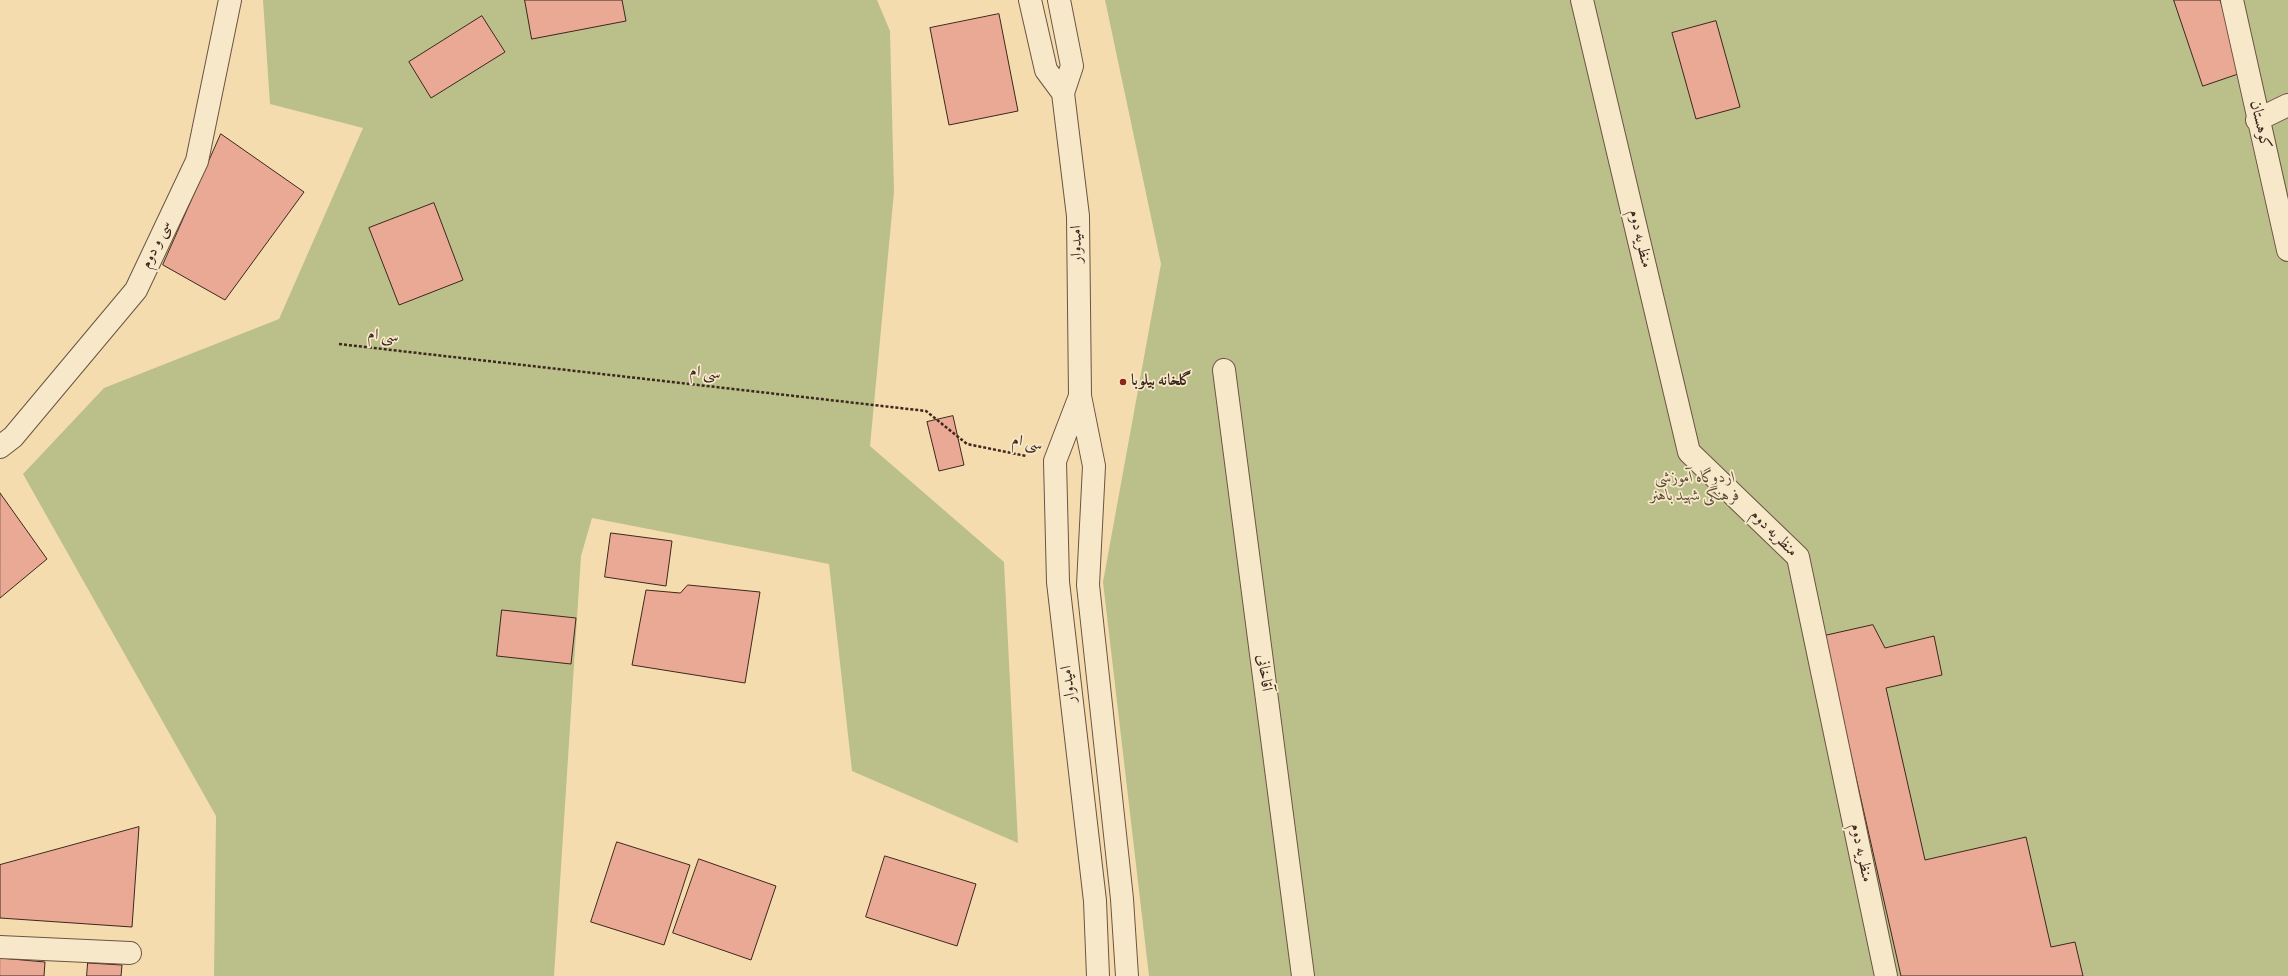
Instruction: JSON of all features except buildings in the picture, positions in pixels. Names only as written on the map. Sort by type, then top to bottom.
[{"type":"street","name":"سی و دوم","points":[[0,447],[14,437],[136,290],[197,161],[230,0]]},
{"type":"street","name":"امیدوار","points":[[1030,0],[1046,70],[1063,93]]},
{"type":"street","name":"امیدوار","points":[[1059,0],[1072,66],[1063,93],[1078,216],[1080,396],[1094,466],[1088,585],[1122,899],[1127,976]]},
{"type":"street","name":"منظریه دوم","points":[[1582,0],[1689,452],[1798,557],[1886,976]]},
{"type":"street","name":"کوهستان","points":[[2232,0],[2257,120],[2288,250]]},
{"type":"street","points":[[2257,120],[2288,105]]},
{"type":"street","name":"آقاخانی","points":[[1224,370],[1303,976]]},
{"type":"street","name":"امیدوار","points":[[1080,396],[1055,461],[1058,582],[1095,901],[1098,976]]},
{"type":"street","points":[[1095,901],[1122,899]]},
{"type":"street","points":[[0,947],[130,953]]},
{"type":"path","name":"سی ام","points":[[339,344],[926,411],[967,444],[1055,461]]},
{"type":"green space","points":[[263,0],[877,0],[890,31],[894,192],[870,446],[1004,562],[1018,843],[852,771],[829,564],[592,518],[581,556],[554,976],[214,976],[216,816],[23,474],[104,388],[279,319],[363,128],[270,104]]},
{"type":"green space","name":"اردوگاه آموزشی فرهنگی شهید باهنر","points":[[1105,0],[2288,0],[2288,976],[1149,976],[1103,582],[1161,264]]},
{"type":"place","name":"گلخانه بیلوبا","points":[[1123,382]]}]
